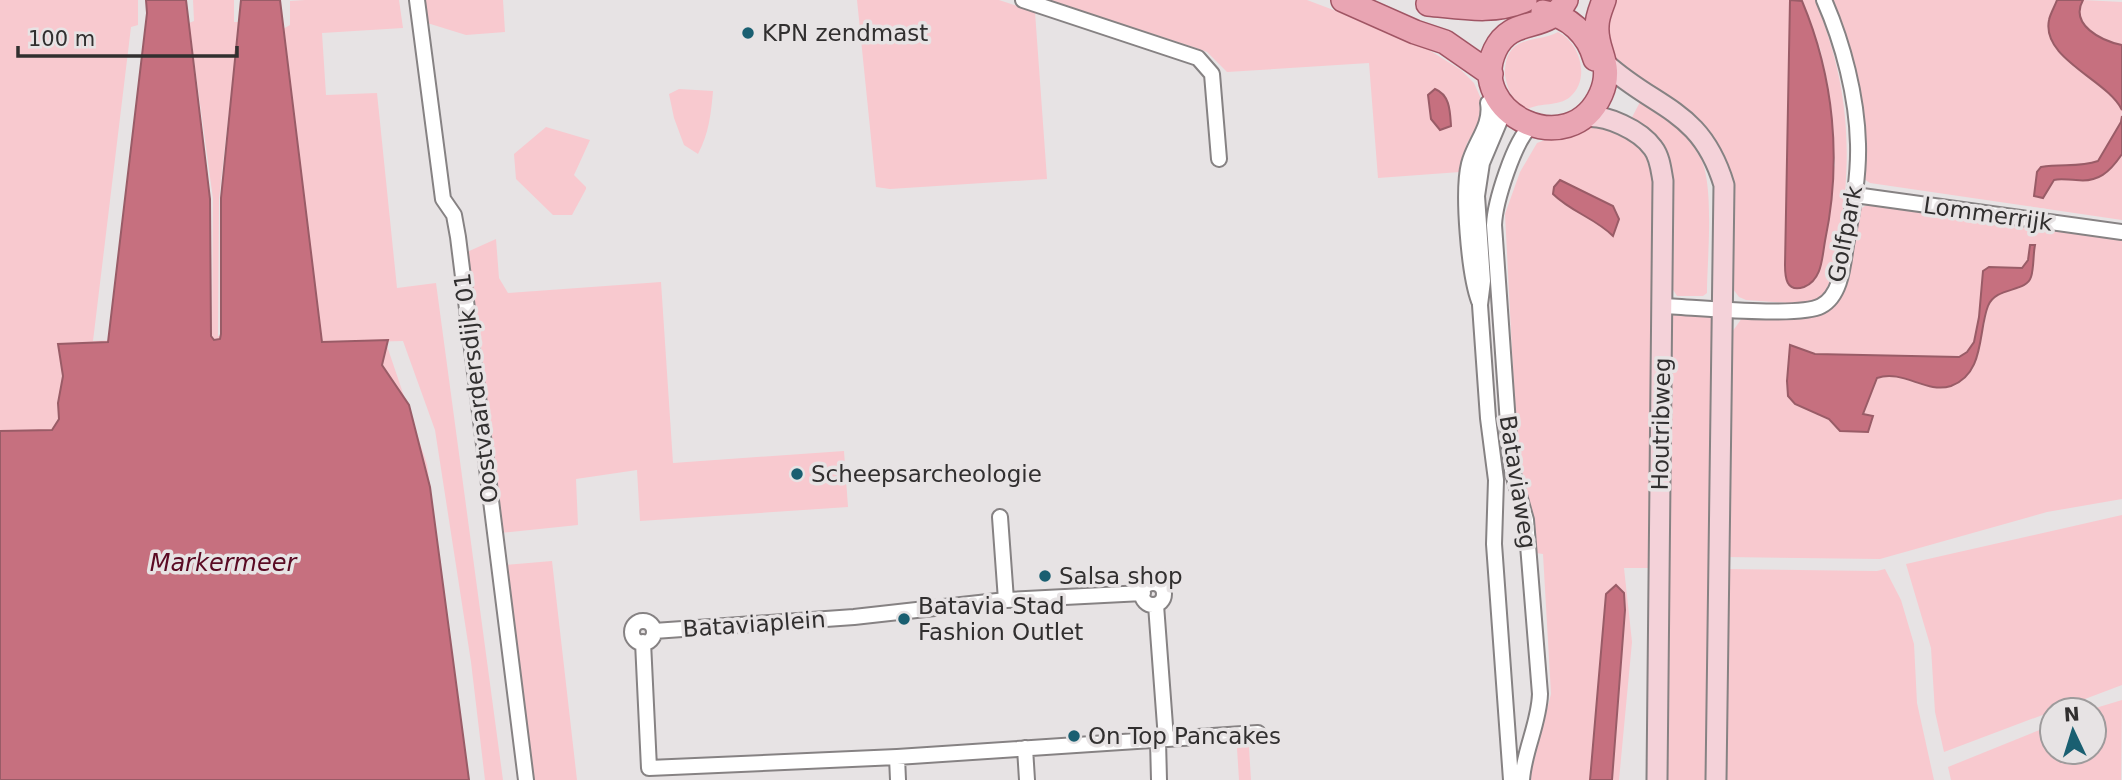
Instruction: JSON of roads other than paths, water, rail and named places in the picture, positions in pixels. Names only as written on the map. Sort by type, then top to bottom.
[{"type":"main road","points":[[1343,0],[1415,32],[1484,73]]},
{"type":"main road","points":[[1597,0],[1588,19],[1595,57],[1602,71],[1676,113],[1699,132],[1715,155],[1724,184],[1716,780]]},
{"type":"main road","points":[[1592,40],[1604,0]]},
{"type":"main road","points":[[1420,2],[1490,9],[1548,5],[1592,40]]},
{"type":"main road","points":[[1420,2],[1482,23],[1505,24]]},
{"type":"main road","points":[[1484,73],[1495,51],[1509,33],[1522,26],[1544,22],[1548,5]]},
{"type":"main road","points":[[1548,5],[1505,24],[1486,45],[1484,73],[1495,103],[1515,117],[1538,127],[1561,128],[1584,117],[1598,99],[1602,71]]},
{"type":"main road","points":[[1538,127],[1547,117],[1562,115],[1575,109],[1590,92],[1602,71]]},
{"type":"main road","name":"Houtribweg","points":[[1584,117],[1603,117],[1643,137],[1655,150],[1663,180],[1657,780]]},
{"type":"street","name":"Oostvaardersdijk 01","points":[[417,0],[443,199],[454,215],[458,237],[526,780]]},
{"type":"street","points":[[1023,0],[1198,58],[1212,74],[1219,159]]},
{"type":"street","name":"Golfpark","points":[[1662,306],[1790,312],[1818,308],[1826,303],[1838,284],[1854,195],[1858,144],[1849,75],[1833,19],[1824,0]]},
{"type":"street","name":"Bataviaweg","points":[[1495,103],[1501,118],[1482,163],[1478,184],[1483,281],[1480,305],[1488,418],[1496,466],[1494,544],[1511,780]]},
{"type":"street","name":"Bataviaweg","points":[[1522,780],[1525,754],[1540,708],[1541,694],[1526,520],[1512,470],[1494,225],[1495,210],[1504,182],[1538,127]]},
{"type":"street","name":"Lommerrijk","points":[[1854,195],[2122,232]]},
{"type":"street","points":[[1000,517],[1006,600]]},
{"type":"street","name":"Bataviaplein","points":[[1162,739],[1156,605],[1146,602],[1143,593],[1006,600],[649,637],[649,768],[897,757],[1258,733]]},
{"type":"street","points":[[1159,780],[1162,739]]},
{"type":"street","points":[[1025,748],[1027,780]]},
{"type":"street","points":[[897,757],[898,780]]},
{"type":"water","name":"Markermeer","points":[[146,0],[186,0],[210,199],[211,336],[214,340],[220,339],[221,334],[221,198],[241,0],[280,0],[322,342],[388,340],[382,365],[409,405],[430,487],[469,780],[0,780],[0,431],[52,430],[59,419],[58,403],[63,376],[58,344],[108,342],[147,13]]},
{"type":"water","points":[[1790,0],[1802,1],[1813,30],[1828,89],[1834,150],[1830,211],[1820,268],[1810,284],[1798,288],[1790,286],[1785,270]]},
{"type":"water","points":[[2057,0],[2083,0],[2080,17],[2084,24],[2097,36],[2122,45],[2122,110],[2115,99],[2065,58],[2055,46],[2049,34],[2049,20]]},
{"type":"water","points":[[1435,89],[1444,95],[1450,115],[1451,126],[1440,130],[1431,119],[1428,95]]},
{"type":"water","points":[[2122,116],[2122,154],[2108,171],[2091,180],[2054,180],[2043,198],[2034,196],[2037,172],[2041,167],[2098,161]]},
{"type":"water","points":[[1560,180],[1613,206],[1619,219],[1613,236],[1553,194],[1554,187]]},
{"type":"water","points":[[2030,245],[2035,245],[2031,277],[2023,285],[1997,295],[1992,300],[1985,316],[1975,362],[1962,380],[1942,388],[1896,377],[1877,378],[1863,414],[1873,416],[1868,432],[1840,431],[1829,419],[1795,404],[1788,396],[1790,345],[1815,354],[1959,357],[1967,352],[1974,342],[1983,271],[1989,267],[2022,268],[2028,260]]},
{"type":"water","points":[[1616,585],[1624,593],[1625,610],[1612,780],[1590,780],[1606,594]]},
{"type":"place","name":"KPN zendmast","points":[[748,33]]},
{"type":"place","name":"Scheepsarcheologie","points":[[797,474]]},
{"type":"place","name":"Salsa shop","points":[[1045,576]]},
{"type":"place","name":"Batavia Stad Fashion Outlet","points":[[904,619]]},
{"type":"place","name":"On Top Pancakes","points":[[1074,736]]}]
